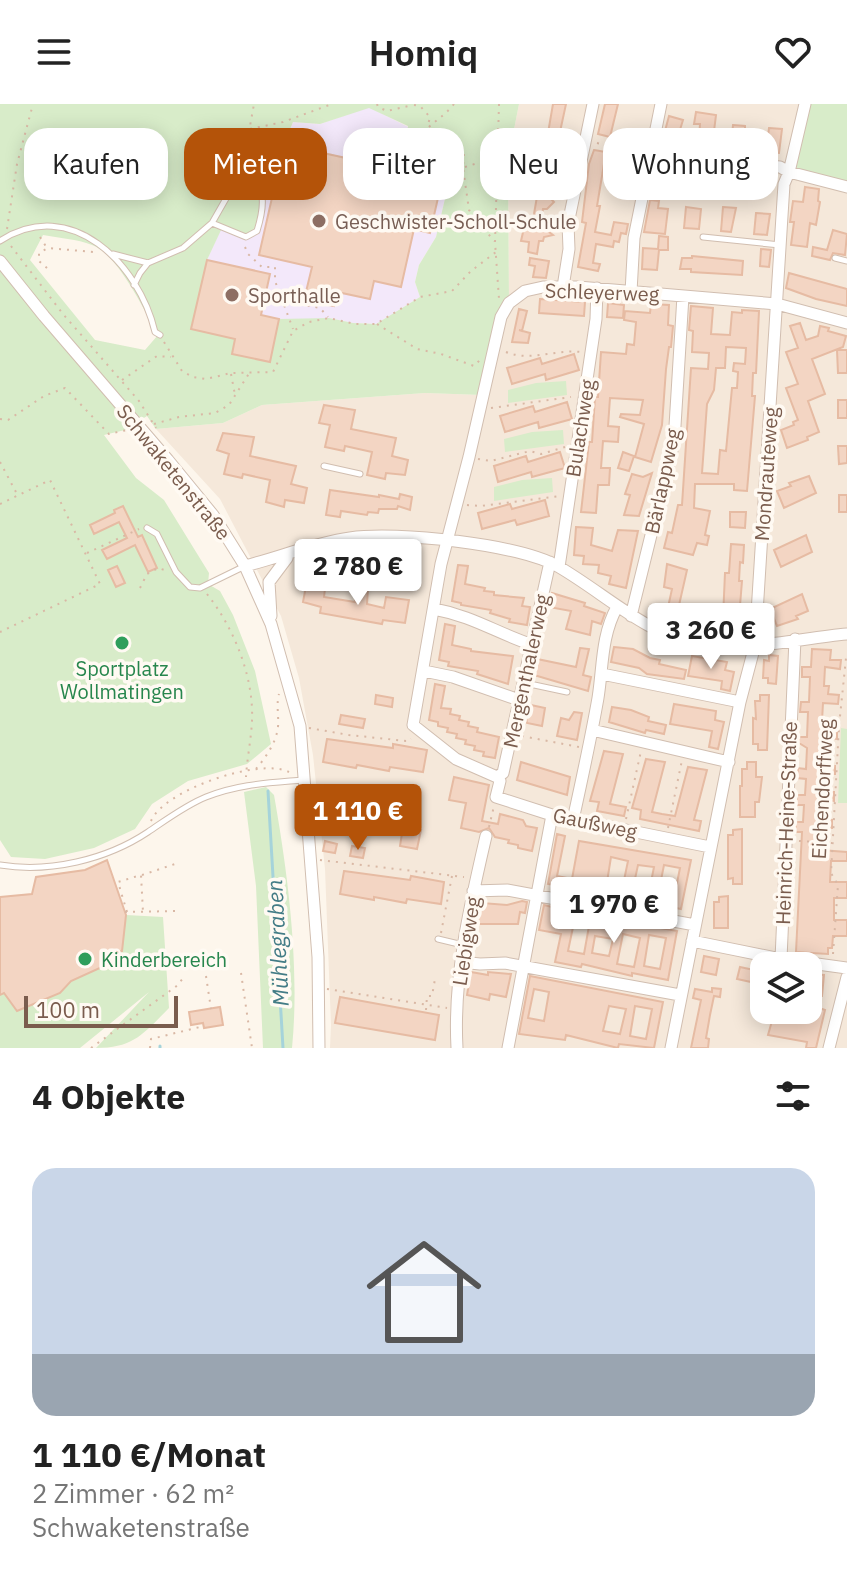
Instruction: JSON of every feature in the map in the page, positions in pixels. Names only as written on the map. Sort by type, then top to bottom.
[{"type":"street","points":[[587,128],[593,104]]},
{"type":"street","points":[[655,128],[661,104]]},
{"type":"street","name":"Mondrauteweg","points":[[671,1048],[740,702],[755,645],[784,184],[805,104]]},
{"type":"street","points":[[778,167],[847,187]]},
{"type":"street","points":[[563,287],[573,200]]},
{"type":"street","points":[[631,292],[634,238],[641,200]]},
{"type":"street","name":"Schwaketenstraße","points":[[0,261],[213,515],[245,566],[271,624],[300,726],[318,988],[319,1048]]},
{"type":"street","name":"Schleyerweg","points":[[501,317],[509,303],[525,291],[563,287],[777,304],[847,323]]},
{"type":"street","name":"Bulachweg","points":[[554,564],[577,446],[597,288]]},
{"type":"street","name":"Bärlappweg","points":[[631,616],[674,442],[683,296]]},
{"type":"street","points":[[496,797],[499,779],[456,759],[413,725],[441,564],[501,317]]},
{"type":"street","points":[[245,566],[351,538],[385,536],[448,541],[512,550],[554,564],[631,616],[677,638],[702,644],[730,648],[847,634]]},
{"type":"street","points":[[254,583],[290,555]]},
{"type":"street","points":[[271,624],[269,582],[290,555]]},
{"type":"street","name":"Mergenthalerweg","points":[[499,779],[513,734],[530,644],[554,564]]},
{"type":"street","points":[[573,820],[602,674],[600,663],[617,607]]},
{"type":"street","points":[[434,609],[463,615],[505,636],[530,644]]},
{"type":"street","name":"Heinrich-Heine-Straße","points":[[781,952],[795,639]]},
{"type":"street","points":[[424,671],[453,677],[519,700]]},
{"type":"street","points":[[602,674],[740,702]]},
{"type":"street","points":[[592,730],[729,762]]},
{"type":"street","name":"Gaußweg","points":[[496,797],[573,820],[710,847]]},
{"type":"street","points":[[508,1048],[552,815]]},
{"type":"street","name":"Liebigweg","points":[[457,1048],[456,1010],[461,962],[486,836]]},
{"type":"street","points":[[475,885],[695,925]]},
{"type":"street","points":[[692,941],[750,953]]},
{"type":"street","points":[[461,962],[505,963],[680,995]]},
{"type":"street","points":[[822,965],[847,968]]},
{"type":"street","points":[[829,1048],[847,977]]},
{"type":"lane","points":[[134,285],[148,263],[183,248],[212,223],[225,200]]},
{"type":"lane","points":[[212,223],[246,237],[257,231],[262,200]]},
{"type":"lane","points":[[2,239],[17,230],[36,225],[59,227],[84,234],[112,253],[148,263]]},
{"type":"lane","points":[[703,237],[781,246]]},
{"type":"lane","points":[[112,253],[134,285],[152,318],[155,332],[160,335]]},
{"type":"lane","points":[[835,258],[847,261]]},
{"type":"lane","points":[[324,466],[360,474]]},
{"type":"lane","points":[[147,528],[157,534],[176,572],[190,587],[200,588],[245,566]]},
{"type":"lane","points":[[365,561],[365,571]]},
{"type":"lane","points":[[523,683],[567,692]]},
{"type":"lane","points":[[0,865],[40,868],[70,863],[117,848],[202,799],[220,792],[248,784],[304,780]]},
{"type":"lane","points":[[439,940],[464,945]]},
{"type":"path","points":[[33,104],[17,164],[10,220],[2,239],[121,381],[159,433]]},
{"type":"path","points":[[250,128],[254,104]]},
{"type":"path","points":[[255,128],[283,122],[332,104]]},
{"type":"path","points":[[377,104],[387,111],[413,104],[420,106],[430,117],[428,127]]},
{"type":"path","points":[[428,127],[445,117],[454,104]]},
{"type":"path","points":[[498,128],[499,104]]},
{"type":"path","points":[[464,175],[469,210],[495,242]]},
{"type":"path","points":[[496,200],[495,242],[501,317]]},
{"type":"path","points":[[32,233],[43,239],[48,248]]},
{"type":"path","points":[[47,268],[39,261],[39,253],[48,248],[112,253]]},
{"type":"path","points":[[376,324],[420,297],[452,291],[496,252]]},
{"type":"path","points":[[248,254],[262,267],[275,267],[275,281],[293,331]]},
{"type":"path","points":[[283,301],[320,308],[329,318]]},
{"type":"path","points":[[160,335],[182,371],[206,379],[231,373],[273,372],[293,331],[309,322],[329,318],[355,324],[376,324],[417,349],[474,366],[480,359],[490,362]]},
{"type":"path","points":[[493,349],[520,358],[564,350],[591,354]]},
{"type":"path","points":[[121,381],[157,356],[171,357]]},
{"type":"path","points":[[153,424],[215,413],[229,405],[250,372]]},
{"type":"path","points":[[231,373],[235,395]]},
{"type":"path","points":[[0,419],[8,420],[44,396],[65,388],[109,434],[125,430]]},
{"type":"path","points":[[494,409],[584,394]]},
{"type":"path","points":[[484,460],[530,451],[541,454],[577,446]]},
{"type":"path","points":[[0,462],[17,496]]},
{"type":"path","points":[[0,504],[50,480],[100,584],[0,632]]},
{"type":"path","points":[[473,506],[569,496]]},
{"type":"path","points":[[86,554],[137,529],[147,528]]},
{"type":"path","points":[[140,588],[147,574],[158,568],[176,572]]},
{"type":"path","points":[[200,588],[221,611],[237,645],[244,670],[252,719],[247,771]]},
{"type":"path","name":"Eichendorffweg","points":[[833,967],[838,885],[831,873],[846,658]]},
{"type":"path","points":[[280,692],[278,728],[271,749],[255,770],[281,768],[290,773]]},
{"type":"path","points":[[300,726],[410,741],[413,725]]},
{"type":"path","points":[[839,726],[847,726]]},
{"type":"path","points":[[513,734],[575,746]]},
{"type":"path","points":[[623,830],[640,753]]},
{"type":"path","points":[[666,838],[682,762]]},
{"type":"path","points":[[826,791],[835,791]]},
{"type":"path","points":[[486,836],[496,797]]},
{"type":"path","points":[[786,840],[833,843]]},
{"type":"path","points":[[310,858],[452,875],[475,885]]},
{"type":"path","points":[[175,864],[118,882],[126,912],[179,911]]},
{"type":"path","points":[[141,875],[143,912]]},
{"type":"path","points":[[439,940],[452,875]]},
{"type":"path","points":[[241,973],[252,1048]]},
{"type":"path","points":[[206,976],[211,1009]]},
{"type":"path","points":[[91,1048],[168,993],[183,978]]},
{"type":"path","points":[[426,1010],[427,996],[432,996],[435,979]]},
{"type":"path","points":[[318,988],[456,1010]]},
{"type":"path","points":[[150,1048],[151,1039],[200,1027]]},
{"type":"shaded area","points":[[519,104],[808,104],[847,183],[847,1048],[330,1048],[325,869],[313,755],[299,678],[281,616],[220,499],[156,429],[223,423],[262,405],[425,393],[482,395],[509,303],[508,200],[587,200],[587,128],[514,128]]},
{"type":"shaded area","points":[[369,107],[408,127],[343,128],[343,200],[445,200],[436,237],[419,265],[415,282],[420,297],[376,324],[329,318],[270,362],[232,354],[235,340],[192,329],[207,260],[222,227],[242,200],[327,200],[327,128],[290,128],[293,122],[320,124]]},
{"type":"green space","points":[[0,104],[519,104],[514,128],[480,128],[480,200],[508,200],[509,303],[482,395],[425,393],[262,405],[223,423],[156,429],[147,416],[125,430],[104,435],[136,478],[164,500],[209,573],[208,584],[220,591],[233,615],[255,671],[271,744],[247,764],[188,781],[152,804],[135,829],[94,848],[45,859],[11,857],[0,840]],"holes":[[[369,108],[408,126],[464,128],[464,200],[445,200],[436,237],[419,265],[415,282],[420,297],[376,324],[329,318],[279,319],[269,362],[232,354],[235,339],[192,329],[207,260],[222,228],[246,237],[257,231],[261,200],[184,200],[184,128],[291,128],[293,122],[320,124]],[[43,235],[74,240],[102,251],[121,271],[158,335],[145,350],[95,340],[30,260]]]},
{"type":"green space","points":[[808,104],[847,104],[847,183],[796,171]]},
{"type":"green space","points":[[566,381],[567,395],[508,403],[508,390],[536,383]]},
{"type":"green space","points":[[563,430],[564,444],[505,452],[504,439],[532,432]]},
{"type":"green space","points":[[552,478],[553,492],[494,501],[494,487],[522,480]]},
{"type":"green space","points":[[841,728],[847,729],[847,803],[838,803]]},
{"type":"green space","points":[[266,787],[274,795],[291,921],[295,985],[292,1048],[263,1048],[256,886],[244,792]]},
{"type":"green space","points":[[126,915],[163,917],[169,1008],[145,1032],[120,1045],[96,1048],[149,992],[80,1048],[0,1048],[0,995],[4,993],[17,1011],[60,993],[71,981],[102,967],[106,953],[122,951]]},
{"type":"building","points":[[553,104],[566,104],[561,128],[549,128]]},
{"type":"building","points":[[605,104],[618,104],[612,128],[603,128],[603,135],[598,134]]},
{"type":"building","points":[[696,112],[716,115],[714,128],[700,128],[700,124],[694,124]]},
{"type":"building","points":[[669,116],[683,120],[681,128],[666,128]]},
{"type":"building","points":[[778,129],[782,129],[778,153]]},
{"type":"building","points":[[594,150],[603,152],[597,206],[600,206],[595,232],[611,235],[614,222],[628,224],[626,234],[621,233],[619,242],[614,241],[613,247],[596,244],[593,263],[600,264],[598,271],[578,267],[586,223],[582,222],[589,164]]},
{"type":"building","name":"Geschwister-Scholl-Schule","points":[[327,154],[343,157],[343,200],[438,200],[430,233],[414,229],[401,287],[374,281],[370,299],[337,292],[334,306],[304,300],[312,267],[259,255],[272,200],[327,200]]},
{"type":"building","points":[[805,187],[819,189],[820,202],[816,225],[810,223],[807,247],[791,245],[794,222],[790,222],[793,201],[803,202]]},
{"type":"building","points":[[536,200],[554,202],[543,209],[540,224],[546,225],[545,229],[553,235],[539,241],[537,254],[528,252],[529,242],[521,241],[524,228],[530,229]]},
{"type":"building","points":[[650,200],[659,201],[658,208],[668,209],[665,234],[644,232]]},
{"type":"building","points":[[686,207],[701,209],[699,229],[684,228]]},
{"type":"building","points":[[723,207],[736,208],[731,232],[721,231]]},
{"type":"building","points":[[756,213],[770,214],[767,235],[754,234]]},
{"type":"building","points":[[833,230],[847,234],[845,255],[833,253],[830,260],[812,256],[813,247],[827,250]]},
{"type":"building","points":[[659,236],[668,237],[668,250],[659,250],[657,270],[642,269],[643,248],[658,249]]},
{"type":"building","points":[[761,249],[771,250],[769,267],[760,266]]},
{"type":"building","points":[[692,256],[743,261],[742,275],[680,269],[682,258]]},
{"type":"building","points":[[530,258],[549,261],[546,278],[533,277],[535,266],[529,265]]},
{"type":"building","name":"Sporthalle","points":[[207,260],[270,274],[261,315],[279,319],[270,362],[232,354],[235,339],[191,329]]},
{"type":"building","points":[[789,273],[847,289],[847,306],[786,288]]},
{"type":"building","points":[[540,299],[585,302],[584,316],[539,313]]},
{"type":"building","points":[[608,303],[624,305],[623,318],[607,317]]},
{"type":"building","points":[[651,304],[669,305],[668,325],[673,326],[662,425],[651,462],[635,457],[644,424],[620,417],[621,414],[640,415],[643,400],[610,398],[608,426],[619,427],[618,442],[603,441],[601,468],[610,468],[609,485],[598,485],[596,513],[581,512],[589,442],[592,442],[595,397],[598,397],[601,352],[626,354],[627,344],[634,345],[636,322],[624,320],[625,311],[650,313]]},
{"type":"building","points":[[691,306],[713,308],[711,334],[730,335],[732,312],[759,311],[747,491],[734,490],[734,484],[695,484],[694,508],[710,511],[705,535],[709,536],[707,545],[697,543],[693,555],[664,548],[668,532],[672,533],[678,505],[682,505],[691,368],[708,369],[709,353],[692,352],[693,331],[689,330]],"holes":[[[726,347],[746,348],[745,364],[734,363],[733,371],[738,372],[737,388],[732,388],[726,451],[720,450],[718,474],[702,473],[707,404],[714,390],[716,368],[725,368]]]},
{"type":"building","points":[[519,309],[527,311],[522,331],[530,333],[528,343],[512,342]]},
{"type":"building","points":[[800,323],[806,340],[818,336],[820,326],[846,336],[843,347],[812,359],[825,394],[808,401],[819,432],[787,448],[781,430],[798,420],[786,388],[798,384],[786,352],[798,348],[790,326]]},
{"type":"building","points":[[837,350],[847,350],[847,373],[838,373]]},
{"type":"building","points":[[574,354],[579,370],[546,380],[545,374],[512,384],[507,368],[540,358],[542,364]]},
{"type":"building","points":[[838,400],[847,400],[847,418],[838,418]]},
{"type":"building","points":[[567,402],[572,419],[539,428],[538,422],[505,432],[500,416],[533,406],[535,412]]},
{"type":"building","points":[[324,405],[355,410],[351,429],[396,438],[392,456],[408,460],[405,475],[386,473],[385,479],[367,475],[372,452],[345,446],[344,451],[325,447],[330,425],[319,423]]},
{"type":"building","points":[[223,433],[254,437],[250,456],[296,466],[291,484],[307,488],[304,503],[285,500],[284,507],[266,502],[270,480],[243,474],[242,478],[224,474],[229,454],[217,450]]},
{"type":"building","points":[[838,446],[847,446],[847,463],[839,464]]},
{"type":"building","points":[[560,452],[565,468],[532,477],[531,472],[498,482],[494,466],[526,456],[528,462]]},
{"type":"building","points":[[623,452],[634,456],[629,471],[618,468]]},
{"type":"building","points":[[652,473],[639,516],[624,515],[630,495],[625,494],[632,474],[643,477]]},
{"type":"building","points":[[809,476],[816,493],[784,508],[777,491]]},
{"type":"building","points":[[330,490],[399,499],[400,494],[412,497],[410,510],[398,506],[397,509],[379,509],[378,513],[368,512],[367,515],[341,511],[340,517],[326,515]]},
{"type":"building","points":[[839,495],[847,495],[847,512],[839,512]]},
{"type":"building","points":[[545,500],[549,516],[517,525],[515,520],[482,529],[478,513],[510,504],[512,509]]},
{"type":"building","points":[[123,506],[138,537],[142,535],[157,568],[148,572],[135,545],[107,559],[102,550],[127,538],[119,522],[94,534],[90,525]]},
{"type":"building","points":[[730,512],[746,512],[745,528],[730,527]]},
{"type":"building","points":[[576,527],[593,528],[591,545],[612,551],[618,530],[638,531],[626,588],[609,584],[611,576],[598,573],[599,565],[583,564],[584,556],[574,555]]},
{"type":"building","points":[[806,535],[812,552],[781,567],[774,550]]},
{"type":"building","points":[[731,544],[744,545],[743,563],[740,562],[739,581],[742,581],[738,630],[700,627],[701,617],[723,618],[725,573],[729,573]]},
{"type":"building","points":[[667,564],[687,570],[677,614],[667,612],[672,589],[664,587]]},
{"type":"building","points":[[458,565],[468,566],[465,584],[485,588],[484,591],[494,592],[494,595],[524,598],[522,606],[530,607],[527,625],[509,622],[510,619],[490,613],[491,610],[452,601]]},
{"type":"building","points":[[117,566],[125,583],[116,587],[108,570]]},
{"type":"building","points":[[306,586],[325,589],[324,597],[355,602],[358,587],[368,589],[367,604],[384,608],[386,597],[409,600],[405,623],[383,620],[382,624],[320,613],[321,607],[303,602]]},
{"type":"building","points":[[552,593],[605,613],[601,624],[592,621],[590,635],[566,629],[571,611],[549,607]]},
{"type":"building","points":[[802,594],[808,611],[796,616],[798,619],[777,626],[770,609]]},
{"type":"building","points":[[445,624],[455,626],[452,645],[471,651],[513,656],[508,684],[477,674],[478,671],[448,666],[449,662],[439,660]]},
{"type":"building","points":[[614,647],[633,649],[660,660],[659,664],[686,670],[684,679],[647,674],[639,668],[611,662]]},
{"type":"building","points":[[580,648],[589,649],[583,675],[591,677],[588,691],[534,675],[537,659],[576,667]]},
{"type":"building","points":[[812,649],[831,650],[830,660],[841,660],[840,669],[825,667],[824,686],[829,686],[828,694],[839,695],[838,704],[823,703],[822,721],[827,721],[827,730],[837,731],[837,739],[821,738],[820,756],[826,756],[825,765],[835,766],[835,774],[825,774],[824,792],[834,792],[834,801],[824,800],[823,819],[832,820],[832,828],[817,827],[817,844],[821,845],[821,850],[847,852],[847,861],[831,861],[830,882],[847,882],[847,898],[834,898],[834,920],[847,920],[847,936],[833,936],[828,954],[796,952],[802,832],[795,832],[796,822],[803,822],[804,805],[796,805],[797,795],[805,795],[806,779],[797,778],[798,768],[806,769],[807,748],[799,743],[799,737],[807,737],[808,712],[800,712],[801,702],[809,702],[810,677],[802,677],[802,667],[811,667]]},
{"type":"building","points":[[769,655],[778,656],[776,684],[768,683],[768,678],[763,678],[764,660],[769,661]]},
{"type":"building","points":[[692,656],[727,662],[725,670],[734,672],[730,691],[721,689],[722,681],[688,676]]},
{"type":"building","points":[[435,684],[445,686],[441,708],[451,709],[450,714],[469,722],[468,726],[478,728],[477,732],[499,737],[495,758],[483,756],[484,752],[474,750],[475,746],[465,744],[466,740],[456,738],[457,734],[447,732],[448,728],[429,720]]},
{"type":"building","points":[[376,695],[393,698],[392,707],[375,704]]},
{"type":"building","points":[[760,695],[769,695],[767,750],[758,750],[758,744],[753,744],[755,701],[760,701]]},
{"type":"building","points":[[674,704],[716,711],[715,720],[724,722],[718,749],[709,747],[712,731],[670,724]]},
{"type":"building","points":[[531,705],[545,708],[542,726],[527,723],[525,714]]},
{"type":"building","points":[[612,707],[631,710],[649,717],[648,721],[666,725],[664,734],[646,730],[645,733],[609,722]]},
{"type":"building","points":[[574,712],[582,713],[577,740],[557,736],[561,718],[569,720]]},
{"type":"building","points":[[341,715],[365,719],[363,728],[339,724]]},
{"type":"building","points":[[327,739],[427,750],[423,772],[390,767],[389,771],[357,765],[356,768],[323,762]]},
{"type":"building","points":[[604,751],[623,754],[610,804],[626,807],[624,816],[597,811],[599,802],[590,801]]},
{"type":"building","points":[[646,759],[665,762],[652,812],[662,814],[675,816],[688,767],[707,770],[694,820],[701,821],[699,831],[640,819],[641,810],[632,808]]},
{"type":"building","points":[[521,762],[570,777],[567,795],[517,780]]},
{"type":"building","points":[[747,762],[756,762],[756,777],[762,777],[759,802],[755,802],[755,817],[740,817],[742,769],[747,769]]},
{"type":"building","points":[[454,777],[489,785],[482,821],[498,824],[500,814],[523,820],[526,826],[537,828],[532,851],[495,837],[489,828],[479,832],[461,828],[466,803],[449,800]]},
{"type":"building","points":[[403,827],[421,830],[417,849],[400,846]]},
{"type":"building","points":[[742,829],[742,884],[733,884],[733,878],[728,879],[728,835],[733,835],[733,830]]},
{"type":"building","points":[[557,834],[565,836],[557,876],[572,879],[579,841],[691,860],[681,909],[647,902],[646,905],[621,901],[621,898],[581,887],[580,893],[548,884]],"holes":[[[611,857],[628,861],[623,885],[607,882]],[[638,865],[654,867],[649,892],[633,888]],[[664,865],[680,868],[674,898],[658,895]]]},
{"type":"building","points":[[325,841],[337,844],[335,853],[323,851]]},
{"type":"building","points":[[352,846],[365,848],[363,858],[350,856]]},
{"type":"building","points":[[107,860],[126,915],[122,951],[106,953],[102,967],[71,981],[60,993],[17,1011],[4,993],[0,995],[0,897],[32,894],[36,877],[85,870]]},
{"type":"building","points":[[344,871],[444,882],[441,904],[407,899],[406,903],[374,897],[374,900],[340,894]]},
{"type":"building","points":[[728,896],[728,928],[714,928],[714,902],[719,902],[719,897]]},
{"type":"building","points":[[527,902],[525,913],[520,912],[518,924],[478,924],[477,916],[482,903],[507,905]]},
{"type":"building","points":[[544,905],[576,913],[568,951],[584,954],[591,915],[677,931],[668,980],[555,962],[561,934],[539,930]],"holes":[[[623,934],[640,938],[634,967],[617,964]],[[649,935],[666,938],[660,969],[644,966]],[[595,936],[613,939],[609,956],[592,953]]]},
{"type":"building","points":[[704,956],[719,959],[716,975],[701,972]]},
{"type":"building","points":[[740,967],[750,969],[750,982],[737,979]]},
{"type":"building","points":[[471,972],[511,974],[506,997],[490,994],[489,1000],[467,995]]},
{"type":"building","points":[[530,976],[663,1002],[654,1048],[619,1044],[618,1048],[566,1035],[565,1040],[519,1034]],"holes":[[[534,989],[549,992],[544,1021],[528,1018]],[[609,1006],[626,1009],[620,1034],[603,1031]],[[635,1006],[652,1009],[646,1039],[630,1036]]]},
{"type":"building","points":[[712,988],[721,989],[720,997],[714,996],[706,1038],[709,1039],[708,1048],[691,1048],[701,1000],[693,998],[695,989],[712,992]]},
{"type":"building","points":[[340,997],[439,1015],[435,1040],[335,1023]]},
{"type":"building","points":[[220,1007],[223,1025],[204,1028],[203,1023],[191,1025],[189,1012]]},
{"type":"building","points":[[771,1024],[822,1024],[816,1048],[806,1048],[807,1042],[768,1035]]},
{"type":"waterway","name":"Mühlegraben","points":[[268,791],[283,1048]]},
{"type":"place","name":"Geschwister-Scholl-Schule","points":[[319,221]]},
{"type":"place","name":"Sporthalle","points":[[232,295]]},
{"type":"place","name":"Sportplatz Wollmatingen","points":[[122,643]]},
{"type":"place","name":"Kinderbereich","points":[[85,959]]}]
